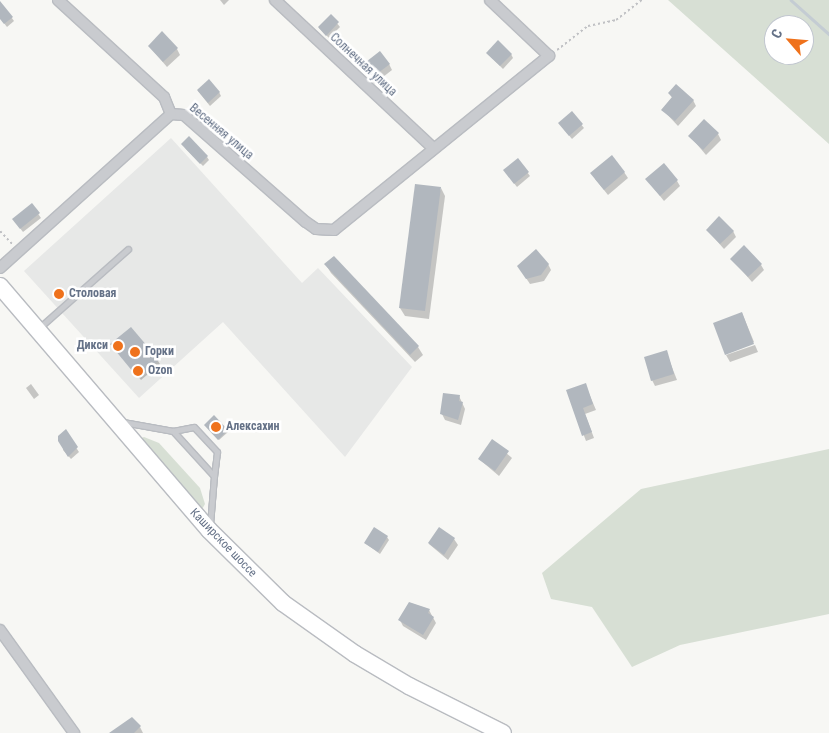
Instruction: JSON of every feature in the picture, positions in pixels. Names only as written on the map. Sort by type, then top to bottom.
[{"type":"main road","name":"Каширское шоссе","points":[[0,286],[209,530],[283,603],[327,635],[409,686],[503,733]]},
{"type":"street","name":"Весенняя улица","points":[[58,0],[164,97],[171,114],[184,115],[316,229],[334,230],[433,148]]},
{"type":"street","name":"Солнечная улица","points":[[276,0],[433,148]]},
{"type":"street","points":[[433,148],[549,56],[490,0]]},
{"type":"street","points":[[0,268],[171,114]]},
{"type":"street","points":[[0,630],[74,733]]},
{"type":"lane","points":[[37,330],[128,250]]},
{"type":"lane","points":[[116,421],[173,431],[194,427],[216,452],[209,530]]},
{"type":"lane","points":[[173,431],[214,476]]},
{"type":"path","points":[[549,56],[588,26],[616,20],[642,0]]},
{"type":"path","points":[[0,231],[18,252]]},
{"type":"shaded area","points":[[668,0],[829,0],[829,144]]},
{"type":"shaded area","points":[[171,138],[302,283],[318,268],[412,367],[345,457],[223,322],[139,398],[24,271]]},
{"type":"shaded area","points":[[144,437],[159,443],[200,488],[205,504],[201,511],[139,439]]},
{"type":"shaded area","points":[[829,449],[829,614],[680,645],[632,667],[592,607],[551,599],[542,573],[641,489]]},
{"type":"building","points":[[0,1],[13,17],[4,24],[0,19]]},
{"type":"building","points":[[331,14],[339,22],[326,36],[318,27]]},
{"type":"building","points":[[162,31],[178,48],[163,62],[148,46]]},
{"type":"building","points":[[498,40],[512,54],[500,66],[486,53]]},
{"type":"building","points":[[380,51],[390,64],[370,79],[362,65]]},
{"type":"building","points":[[209,79],[220,92],[208,103],[197,90]]},
{"type":"building","points":[[676,84],[694,100],[675,121],[661,110],[672,97],[668,93]]},
{"type":"building","points":[[572,111],[583,124],[569,136],[558,123]]},
{"type":"building","points":[[704,119],[719,133],[703,150],[688,136]]},
{"type":"building","points":[[189,136],[208,156],[200,164],[181,144]]},
{"type":"building","points":[[612,155],[625,172],[604,190],[590,173]]},
{"type":"building","points":[[518,158],[529,172],[514,184],[503,170]]},
{"type":"building","points":[[664,163],[678,180],[660,196],[645,179]]},
{"type":"building","points":[[415,184],[441,187],[425,311],[399,308]]},
{"type":"building","points":[[32,203],[40,213],[20,229],[12,219]]},
{"type":"building","points":[[719,216],[734,231],[720,244],[706,230]]},
{"type":"building","points":[[744,245],[762,264],[748,277],[730,259]]},
{"type":"building","points":[[536,249],[549,264],[541,275],[526,279],[517,266]]},
{"type":"building","points":[[334,256],[419,346],[410,355],[324,264]]},
{"type":"building","points":[[742,312],[754,344],[725,355],[713,323]]},
{"type":"building","name":"Горки","points":[[131,327],[159,360],[138,378],[110,344]]},
{"type":"building","points":[[667,350],[674,374],[651,381],[644,357]]},
{"type":"building","points":[[586,383],[593,404],[583,408],[592,432],[582,436],[566,390]]},
{"type":"building","points":[[443,393],[460,395],[459,401],[463,402],[458,420],[440,414]]},
{"type":"building","name":"Алексахин","points":[[214,415],[228,430],[218,440],[204,425]]},
{"type":"building","points":[[66,429],[78,447],[68,457],[58,441],[58,436]]},
{"type":"building","points":[[492,439],[509,451],[495,471],[478,459]]},
{"type":"building","points":[[374,527],[388,536],[378,552],[364,543]]},
{"type":"building","points":[[439,527],[455,538],[444,555],[428,543]]},
{"type":"building","points":[[409,602],[430,609],[428,613],[434,617],[423,635],[398,620]]},
{"type":"building","points":[[132,717],[141,726],[134,733],[109,733]]},
{"type":"waterway","points":[[791,0],[829,34]]},
{"type":"place","name":"Столовая","points":[[59,294]]},
{"type":"place","name":"Дикси","points":[[118,346]]},
{"type":"place","name":"Горки","points":[[135,352]]},
{"type":"place","name":"Ozon","points":[[138,371]]},
{"type":"place","name":"Алексахин","points":[[216,427]]}]
